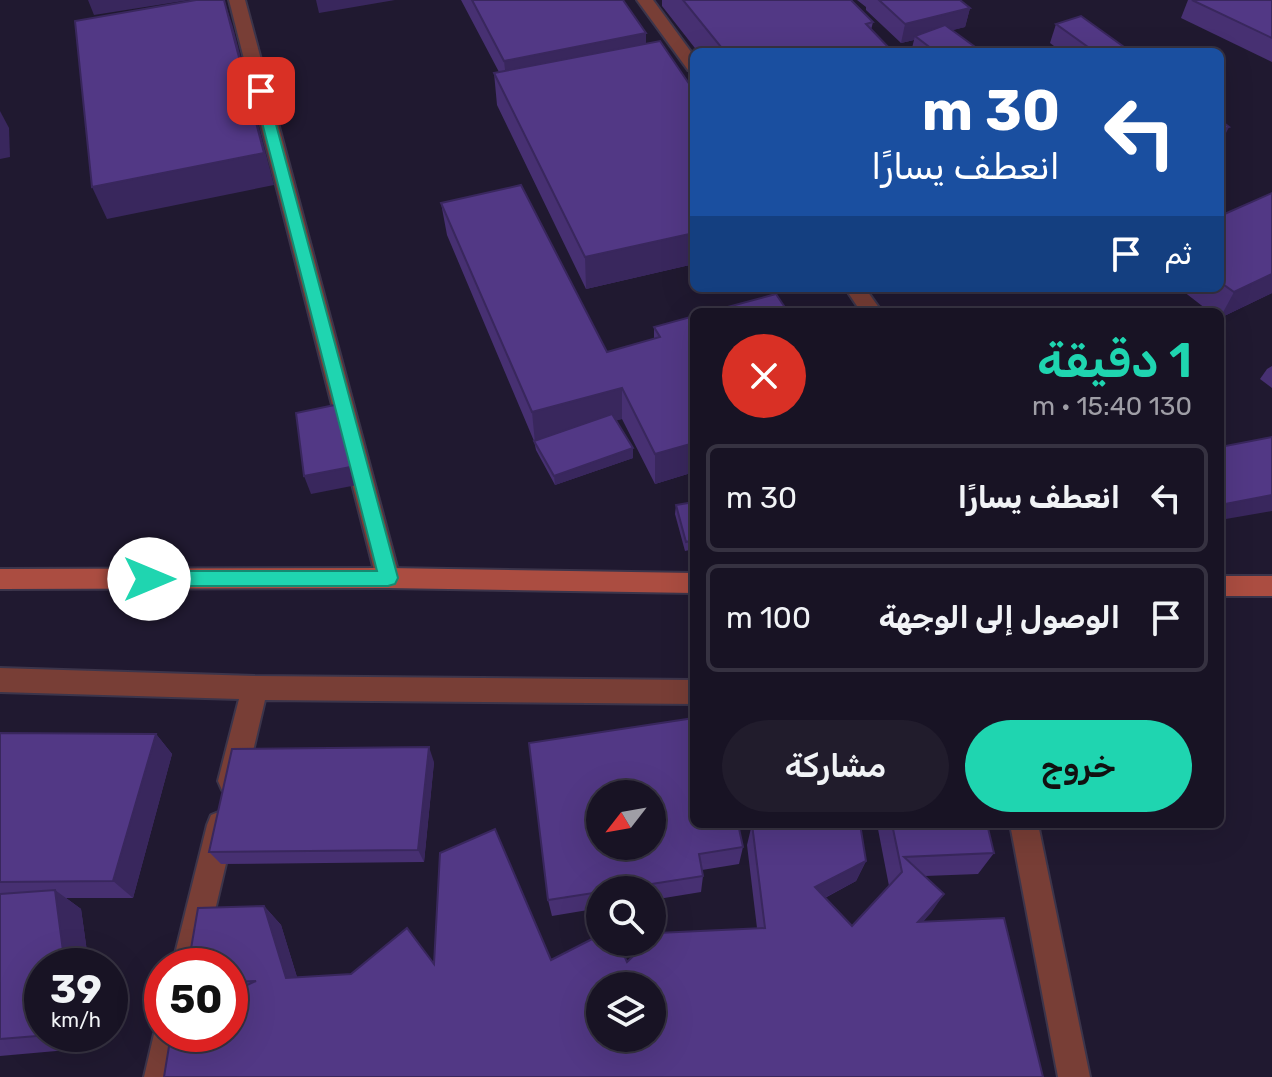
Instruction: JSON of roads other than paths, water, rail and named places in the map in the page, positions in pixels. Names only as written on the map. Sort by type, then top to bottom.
[{"type":"main road","points":[[0,579],[388,578],[690,583]]},
{"type":"main road","points":[[1224,586],[1272,586]]},
{"type":"street","points":[[237,0],[388,578]]},
{"type":"street","points":[[645,0],[690,62]]},
{"type":"street","points":[[0,680],[255,688],[690,692]]},
{"type":"street","points":[[191,948],[255,688]]},
{"type":"street","points":[[1025,828],[1074,1077]]},
{"type":"street","points":[[160,1077],[166,1052]]}]
